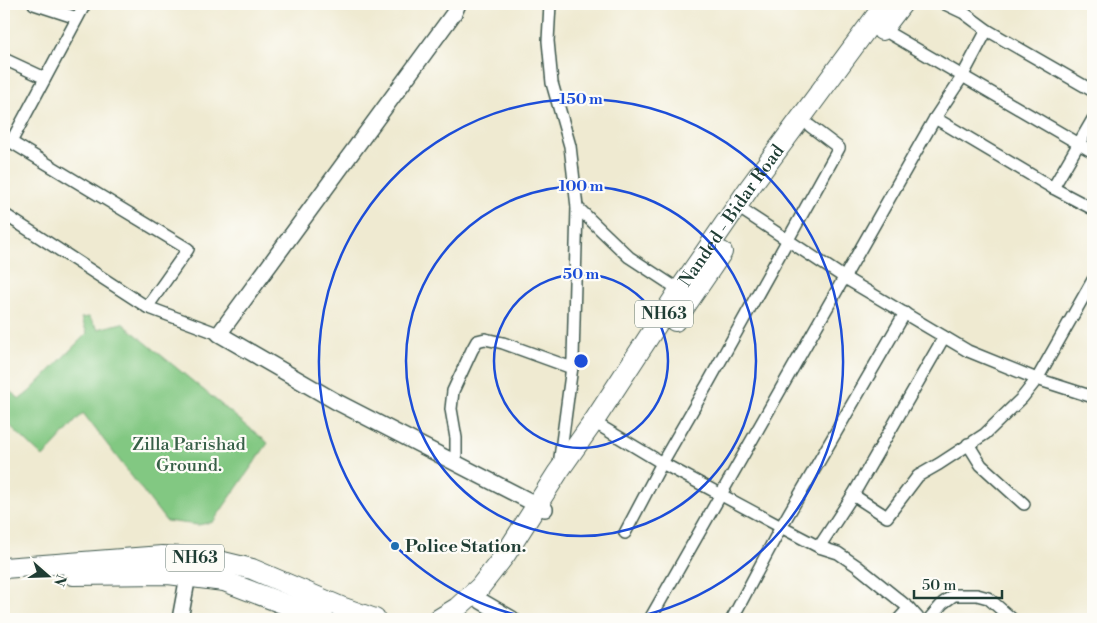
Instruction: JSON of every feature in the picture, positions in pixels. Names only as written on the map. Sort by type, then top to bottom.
[{"type":"highway","name":"Nanded - Bidar Road","points":[[461,619],[481,601],[512,560],[558,472],[685,294],[884,4]]},
{"type":"highway","name":"Nanded - Bidar Road","points":[[742,210],[810,126],[902,4]]},
{"type":"highway","name":"Nanded - Bidar Road","points":[[439,619],[457,608],[480,587],[602,427],[685,294]]},
{"type":"highway","name":"NH63","points":[[4,568],[162,556],[223,562],[252,569],[340,608],[375,619]]},
{"type":"highway","name":"NH63","points":[[4,578],[168,574],[188,576],[224,581],[324,619]]},
{"type":"main road","points":[[458,4],[454,13],[219,334],[335,401],[541,507]]},
{"type":"main road","points":[[180,619],[188,576]]},
{"type":"main road","points":[[481,601],[507,618]]},
{"type":"street","points":[[34,4],[77,18]]},
{"type":"street","points":[[85,4],[45,78],[7,140],[188,249],[147,307]]},
{"type":"street","points":[[550,4],[548,41],[552,83],[570,146],[577,207],[572,368],[558,472]]},
{"type":"street","points":[[945,4],[964,13],[987,30],[1093,91]]},
{"type":"street","points":[[882,30],[1093,152]]},
{"type":"street","points":[[650,619],[935,118],[962,77],[987,30]]},
{"type":"street","points":[[4,59],[45,78]]},
{"type":"street","points":[[935,118],[1053,188],[1093,209]]},
{"type":"street","points":[[1053,188],[1093,120]]},
{"type":"street","points":[[625,533],[662,463],[839,148],[810,126]]},
{"type":"street","points":[[577,207],[629,257],[685,294]]},
{"type":"street","points":[[742,210],[845,278],[968,351],[1037,379],[1093,397]]},
{"type":"street","points":[[4,214],[147,307],[219,334]]},
{"type":"street","points":[[853,495],[887,517],[899,498],[918,476],[985,434],[1022,398],[1037,379],[1093,280]]},
{"type":"street","points":[[732,619],[781,527],[906,313]]},
{"type":"street","points":[[819,546],[853,495],[944,337]]},
{"type":"street","points":[[456,464],[456,438],[451,409],[453,391],[472,350],[478,342],[485,339],[504,344],[572,368]]},
{"type":"street","points":[[602,427],[662,463],[781,527],[819,546],[838,553],[909,608],[919,619]]},
{"type":"street","points":[[968,444],[981,465],[1024,504]]},
{"type":"street","points":[[929,619],[943,603],[954,595],[977,595],[988,598],[1012,619]]},
{"type":"street","points":[[899,619],[909,608]]},
{"type":"green space","name":"Zilla Parishad Ground.","points":[[89,317],[98,329],[122,323],[268,443],[213,522],[198,525],[166,521],[83,413],[43,457],[4,420],[4,395],[8,390],[20,399],[29,392],[87,333],[81,318]]},
{"type":"place","name":"Police Station.","points":[[395,546]]}]
